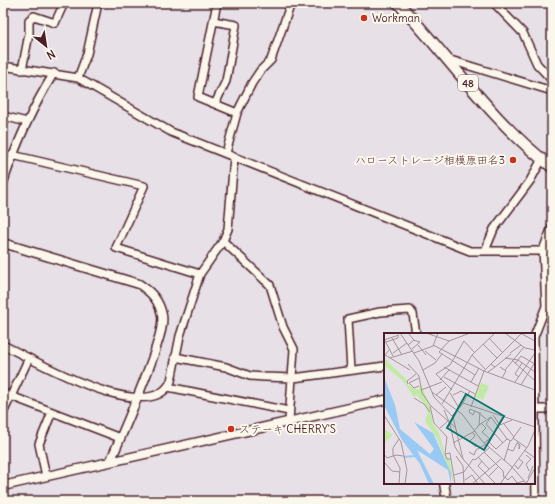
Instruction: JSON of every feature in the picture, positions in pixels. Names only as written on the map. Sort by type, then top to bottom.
[{"type":"main road","name":"48","points":[[398,3],[445,58],[515,135],[552,166]]},
{"type":"street","points":[[22,70],[29,34],[29,20],[34,16],[55,23],[64,3]]},
{"type":"street","points":[[78,78],[87,54],[98,3]]},
{"type":"street","points":[[217,3],[197,95],[199,98],[237,113]]},
{"type":"street","points":[[226,153],[237,113],[252,83],[260,71],[271,60],[291,3]]},
{"type":"street","points":[[494,3],[523,33],[537,64],[552,80]]},
{"type":"street","points":[[213,21],[236,26],[226,81],[215,104]]},
{"type":"street","points":[[445,58],[552,91]]},
{"type":"street","points":[[3,66],[78,78],[103,91],[155,124],[182,137],[226,153],[234,158],[283,175],[382,217],[431,234],[470,251],[552,251]]},
{"type":"street","points":[[3,184],[12,155],[35,102],[54,73]]},
{"type":"street","points":[[3,116],[27,122]]},
{"type":"street","points":[[12,155],[144,186],[116,248],[200,274]]},
{"type":"street","points":[[168,387],[171,381],[180,336],[200,274],[223,241],[228,229],[234,158]]},
{"type":"street","points":[[485,251],[494,229],[530,181],[542,159]]},
{"type":"street","points":[[535,335],[549,307],[544,250],[552,227]]},
{"type":"street","points":[[223,241],[270,285],[283,327],[294,349],[289,421]]},
{"type":"street","points":[[3,243],[139,284],[148,290],[155,298],[162,316],[161,331],[138,398],[110,462]]},
{"type":"street","points":[[351,370],[348,319],[380,312],[410,310],[413,314],[416,333]]},
{"type":"street","points":[[3,345],[65,376],[91,387],[138,398],[145,398],[168,387],[289,412]]},
{"type":"street","points":[[175,357],[226,367],[250,376],[293,378],[384,366]]},
{"type":"street","points":[[3,412],[29,358]]},
{"type":"street","points":[[3,393],[120,438]]},
{"type":"street","points":[[3,486],[384,400]]},
{"type":"street","points":[[536,501],[535,409],[552,409]]},
{"type":"street","points":[[46,476],[39,444],[52,412]]},
{"type":"street","points":[[444,484],[447,501]]},
{"type":"place","name":"Workman","points":[[364,18]]},
{"type":"place","name":"ハローストレージ相模原田名3","points":[[513,160]]},
{"type":"place","name":"ステーキ CHERRY'S","points":[[231,429]]}]
